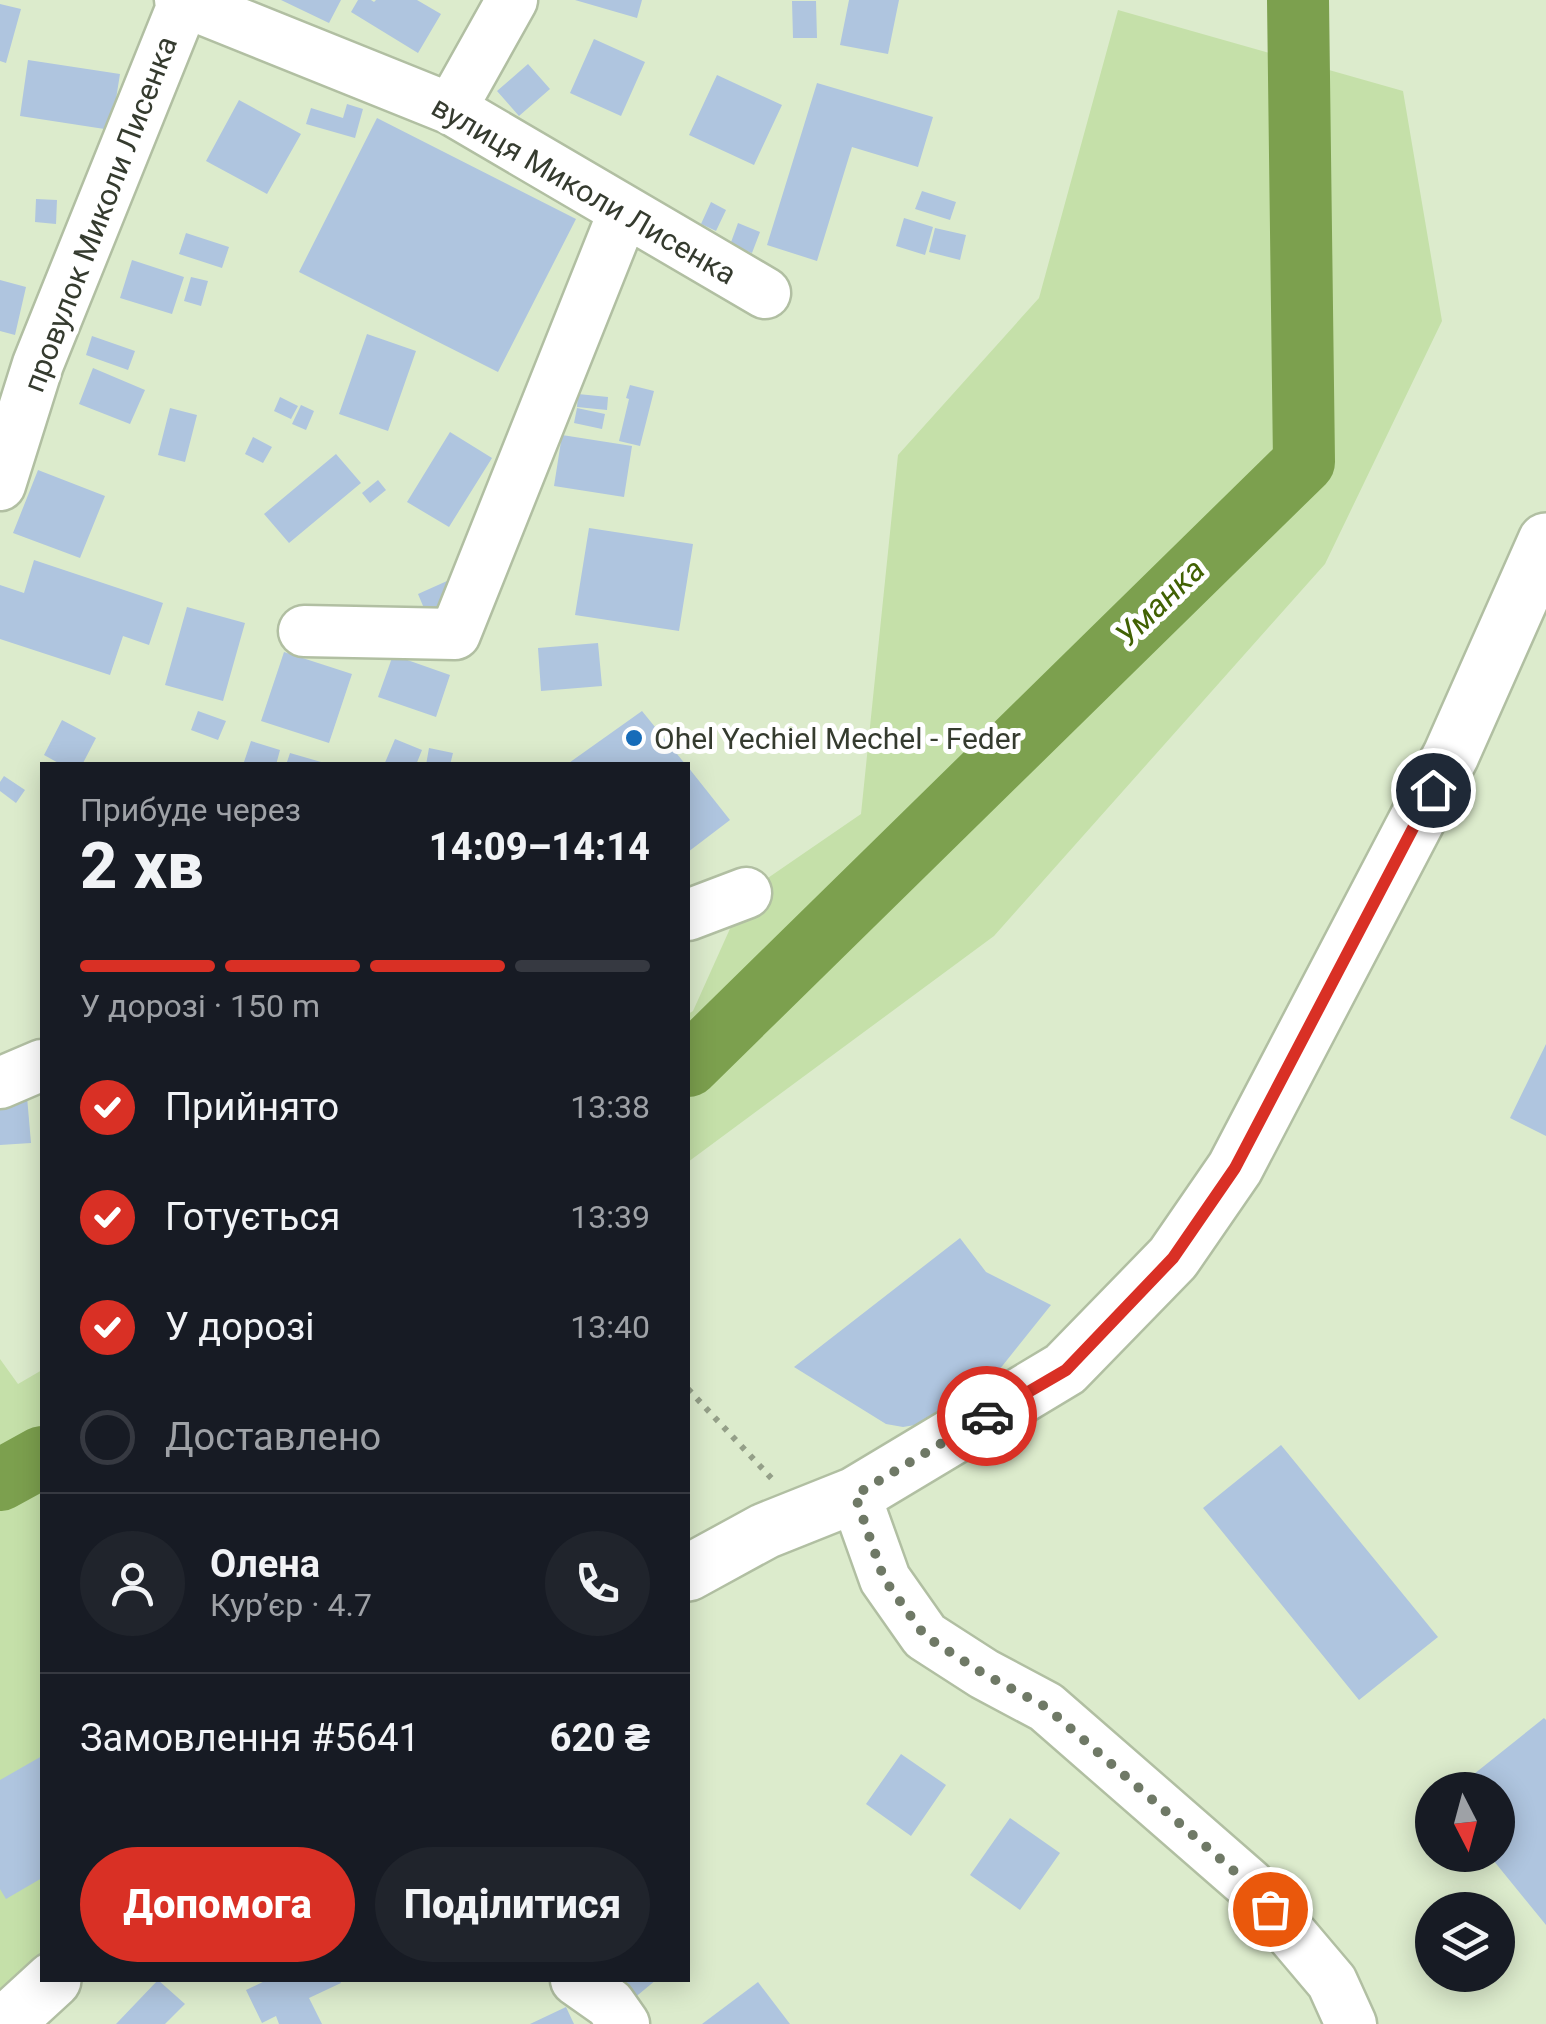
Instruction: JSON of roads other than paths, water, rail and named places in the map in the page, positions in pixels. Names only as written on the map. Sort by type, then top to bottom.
[{"type":"main road","points":[[690,1572],[765,1531],[855,1495],[1066,1370],[1173,1258],[1235,1168],[1452,755],[1546,542]]},
{"type":"main road","points":[[4,2024],[51,1982]]},
{"type":"street","points":[[452,110],[512,0]]},
{"type":"street","name":"вулиця Миколи Лисенка","points":[[182,1],[452,110],[765,293]]},
{"type":"street","name":"провулок Миколи Лисенка","points":[[1,479],[38,364],[182,1]]},
{"type":"street","points":[[304,630],[456,634],[624,211]]},
{"type":"street","points":[[690,915],[746,893]]},
{"type":"street","points":[[0,1083],[40,1066]]},
{"type":"street","points":[[855,1495],[884,1579],[925,1636],[1046,1707],[1249,1884],[1332,1982],[1350,2024]]},
{"type":"street","points":[[579,1982],[610,2004],[624,2024]]},
{"type":"waterway","name":"Уманка","points":[[690,1064],[1304,462],[1298,0]]},
{"type":"waterway","name":"Уманка","points":[[0,1480],[40,1458]]},
{"type":"place","name":"Ohel Yechiel Mechel - Feder","points":[[634,738]]}]
